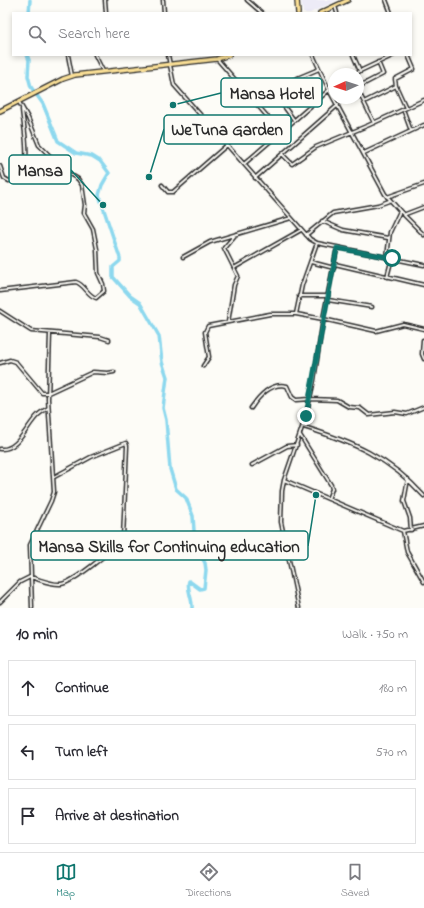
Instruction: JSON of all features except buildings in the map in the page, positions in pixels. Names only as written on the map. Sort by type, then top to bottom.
[{"type":"main road","points":[[297,0],[298,12]]},
{"type":"main road","points":[[322,12],[348,0]]},
{"type":"main road","points":[[1,109],[72,76],[103,71],[217,59],[226,56]]},
{"type":"street","points":[[104,0],[106,12]]},
{"type":"street","points":[[163,0],[164,12]]},
{"type":"street","points":[[247,0],[261,12]]},
{"type":"street","points":[[386,0],[391,12]]},
{"type":"street","points":[[335,6],[337,12]]},
{"type":"street","points":[[68,56],[72,76]]},
{"type":"street","points":[[96,56],[103,71]]},
{"type":"street","points":[[168,56],[174,85],[306,235],[317,243],[424,265]]},
{"type":"street","points":[[313,56],[328,88]]},
{"type":"street","points":[[353,56],[359,68]]},
{"type":"street","points":[[364,69],[392,56]]},
{"type":"street","points":[[408,56],[414,69],[395,79],[411,131]]},
{"type":"street","points":[[217,59],[281,132]]},
{"type":"street","points":[[364,84],[383,74],[378,62]]},
{"type":"street","points":[[294,120],[280,101],[282,86],[319,69]]},
{"type":"street","points":[[374,123],[364,102],[396,86]]},
{"type":"street","points":[[244,164],[328,91]]},
{"type":"street","points":[[282,154],[292,164],[316,147],[424,100]]},
{"type":"street","points":[[0,291],[76,282],[81,283],[94,298],[98,297],[104,290],[98,273],[97,249],[93,229],[84,212],[85,205],[82,185],[78,179],[58,168],[51,157],[39,145],[18,101]]},
{"type":"street","points":[[255,178],[338,104],[387,197],[424,235]]},
{"type":"street","points":[[0,166],[4,178],[9,181],[18,178],[24,170],[26,156],[22,108]]},
{"type":"street","points":[[364,153],[424,125]]},
{"type":"street","points":[[162,185],[170,193],[174,192],[227,145]]},
{"type":"street","points":[[387,197],[424,184]]},
{"type":"street","points":[[306,235],[333,213],[378,205],[390,200]]},
{"type":"street","points":[[403,215],[423,208]]},
{"type":"street","points":[[387,257],[388,238],[400,211]]},
{"type":"street","points":[[183,257],[210,242],[291,218]]},
{"type":"street","points":[[322,221],[344,230],[388,238]]},
{"type":"street","points":[[234,268],[301,230]]},
{"type":"street","points":[[228,322],[234,286],[238,276],[224,248],[237,233]]},
{"type":"street","points":[[296,314],[299,296],[317,243]]},
{"type":"street","points":[[299,608],[281,522],[284,480],[304,427],[337,248]]},
{"type":"street","points":[[387,277],[392,258]]},
{"type":"street","points":[[311,262],[334,268]]},
{"type":"street","points":[[335,264],[387,277],[424,284]]},
{"type":"street","points":[[299,296],[328,296]]},
{"type":"street","points":[[328,300],[372,308]]},
{"type":"street","points":[[0,311],[31,331],[100,337],[109,340]]},
{"type":"street","points":[[203,366],[209,357],[206,327],[270,314],[296,314],[376,331],[403,324],[424,329]]},
{"type":"street","points":[[32,608],[30,577],[31,542],[52,501],[54,492],[48,408],[50,333]]},
{"type":"street","points":[[424,336],[422,354],[424,359]]},
{"type":"street","points":[[0,363],[13,361],[26,373],[40,393],[48,393],[93,372],[108,374],[114,372]]},
{"type":"street","points":[[251,408],[261,393],[269,389],[282,386],[289,388],[294,399],[310,398],[337,400],[349,407],[360,408],[371,415],[395,412],[407,414],[424,407]]},
{"type":"street","points":[[0,452],[9,447],[26,432],[37,415],[48,408]]},
{"type":"street","points":[[304,427],[359,446],[392,466],[424,496]]},
{"type":"street","points":[[300,435],[331,485],[332,489],[328,499]]},
{"type":"street","points":[[0,602],[20,582],[30,577],[56,584],[65,583],[83,572],[118,544],[124,535],[123,513],[126,443],[92,456],[54,477]]},
{"type":"street","points":[[252,465],[283,447],[297,445]]},
{"type":"street","points":[[0,449],[4,450]]},
{"type":"street","points":[[284,480],[403,531],[424,526]]},
{"type":"street","points":[[408,480],[404,501],[410,518],[412,530]]},
{"type":"street","points":[[403,531],[407,552],[424,582]]},
{"type":"shaded area","points":[[301,0],[338,0],[312,12],[303,12]]},
{"type":"waterway","points":[[29,12],[30,0]]},
{"type":"waterway","points":[[27,56],[29,60],[28,76],[31,87],[43,104],[58,141],[76,153],[92,156],[100,161],[109,173],[102,185],[99,195],[120,258],[120,261],[113,267],[113,277],[130,296],[140,303],[159,336],[162,362],[167,377],[163,408],[166,420],[170,469],[176,489],[186,498],[193,516],[195,545],[205,563],[206,570],[204,588],[200,589],[189,581],[188,587],[192,601],[192,608]]},
{"type":"place","name":"Mansa Hotel","points":[[173,105]]},
{"type":"place","name":"WeTuna Garden","points":[[149,177]]},
{"type":"place","name":"Mansa","points":[[103,205]]},
{"type":"place","name":"Mansa Skills for Continuing education","points":[[316,495]]},
{"type":"route","points":[[306,416],[314,380],[323,319],[328,300],[337,248],[392,258]]}]
